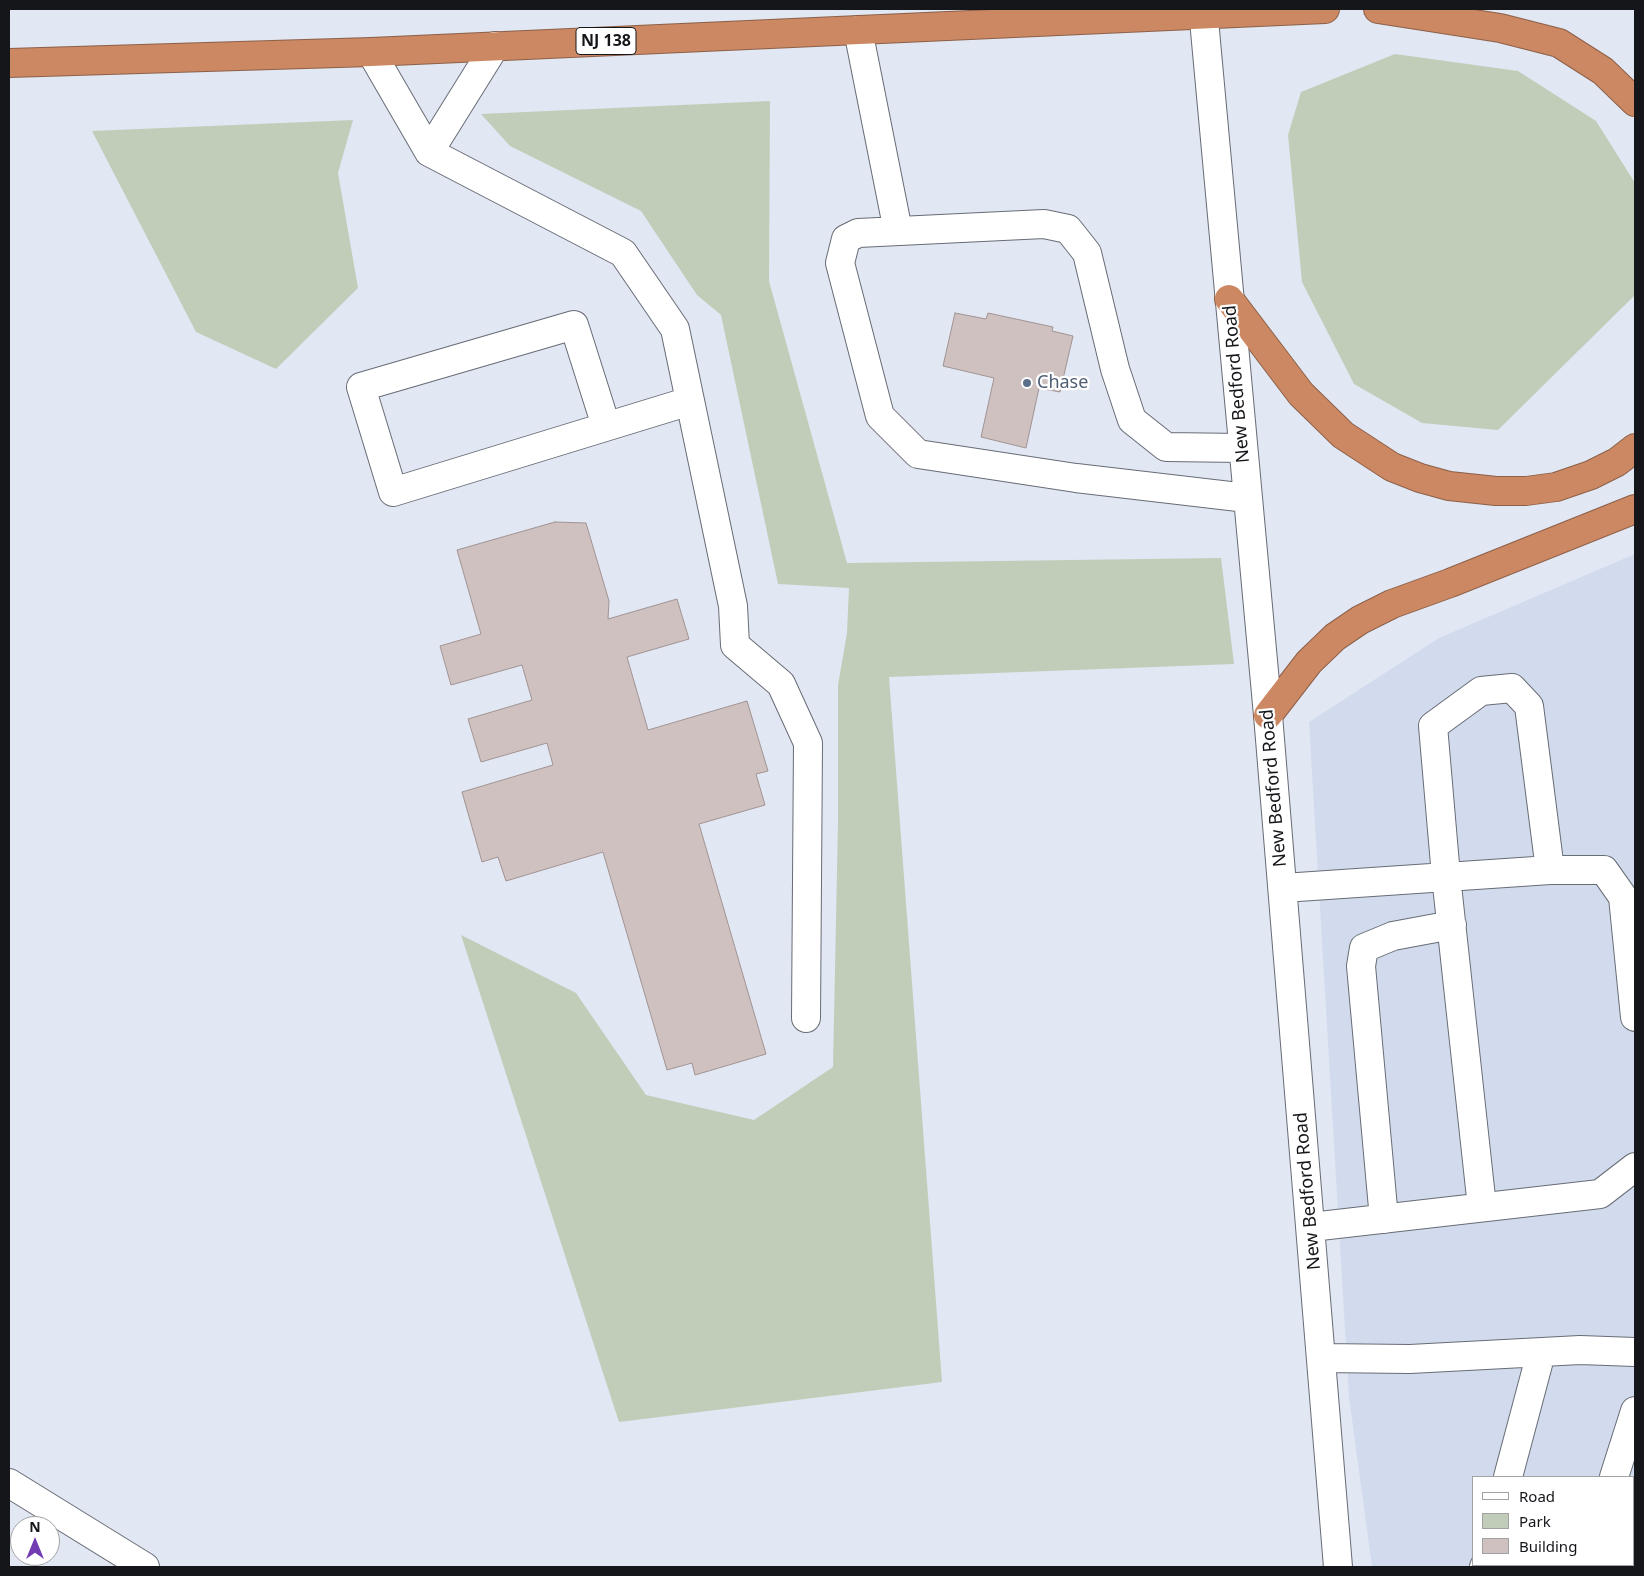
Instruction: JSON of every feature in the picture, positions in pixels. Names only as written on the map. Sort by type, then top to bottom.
[{"type":"highway","name":"NJ 138","points":[[9,63],[371,52],[1203,12],[1325,9]]},
{"type":"highway","points":[[1378,9],[1500,28],[1559,43],[1603,71],[1635,102]]},
{"type":"highway","points":[[1229,299],[1301,394],[1343,434],[1392,467],[1420,478],[1448,486],[1496,492],[1526,492],[1556,487],[1591,475],[1617,462],[1635,448]]},
{"type":"highway","points":[[1268,715],[1309,662],[1335,637],[1360,620],[1392,604],[1450,583],[1635,508]]},
{"type":"street","name":"New Bedford Road","points":[[1203,12],[1268,715],[1338,1567]]},
{"type":"street","points":[[858,30],[898,231]]},
{"type":"street","points":[[429,152],[494,46]]},
{"type":"street","points":[[371,52],[429,152],[623,253],[675,329],[733,606],[735,645],[782,684],[808,743],[806,1018]]},
{"type":"street","points":[[1243,448],[1166,447],[1132,420],[1115,370],[1086,253],[1068,229],[1044,224],[858,233],[846,239],[840,263],[880,416],[918,454],[1076,478],[1247,498]]},
{"type":"street","points":[[606,426],[574,325],[361,387],[393,492],[690,400]]},
{"type":"street","points":[[1482,1207],[1446,876],[1433,726],[1481,691],[1512,688],[1529,706],[1550,870]]},
{"type":"street","points":[[1282,888],[1550,870],[1604,870],[1623,897],[1635,1017]]},
{"type":"street","points":[[1384,1219],[1361,966],[1364,948],[1393,936],[1452,925]]},
{"type":"street","points":[[1311,1227],[1600,1194],[1635,1167]]},
{"type":"street","points":[[1321,1358],[1410,1359],[1580,1350],[1635,1352]]},
{"type":"street","points":[[1508,1476],[1541,1353]]},
{"type":"street","points":[[1622,1474],[1635,1411]]},
{"type":"street","points":[[9,1483],[145,1567]]},
{"type":"shaded area","points":[[1635,554],[1635,1567],[1372,1567],[1349,1397],[1309,722],[1439,638]]},
{"type":"green space","points":[[1395,54],[1518,71],[1596,121],[1635,183],[1634,296],[1498,430],[1422,423],[1354,384],[1302,282],[1288,135],[1301,92]]},
{"type":"green space","points":[[770,101],[769,281],[847,563],[1221,558],[1234,664],[889,677],[942,1382],[619,1422],[461,935],[576,993],[646,1095],[754,1120],[833,1067],[838,822],[838,685],[847,633],[849,588],[778,584],[721,315],[697,295],[641,211],[510,146],[481,114]]},
{"type":"green space","points":[[353,120],[338,173],[358,288],[276,369],[196,332],[92,131]]},
{"type":"building","name":"Chase","points":[[955,313],[986,319],[988,313],[1053,327],[1052,331],[1073,336],[1060,392],[1039,388],[1026,448],[981,437],[994,378],[943,366]]},
{"type":"building","points":[[555,522],[586,523],[609,601],[608,619],[677,599],[689,639],[627,657],[648,730],[747,701],[768,771],[756,774],[765,805],[699,824],[766,1054],[695,1075],[692,1063],[667,1070],[603,852],[506,881],[498,857],[482,862],[462,792],[553,765],[547,743],[481,762],[468,719],[532,700],[522,665],[451,685],[440,646],[481,634],[457,550]]},
{"type":"place","name":"Chase","points":[[1027,383]]}]
